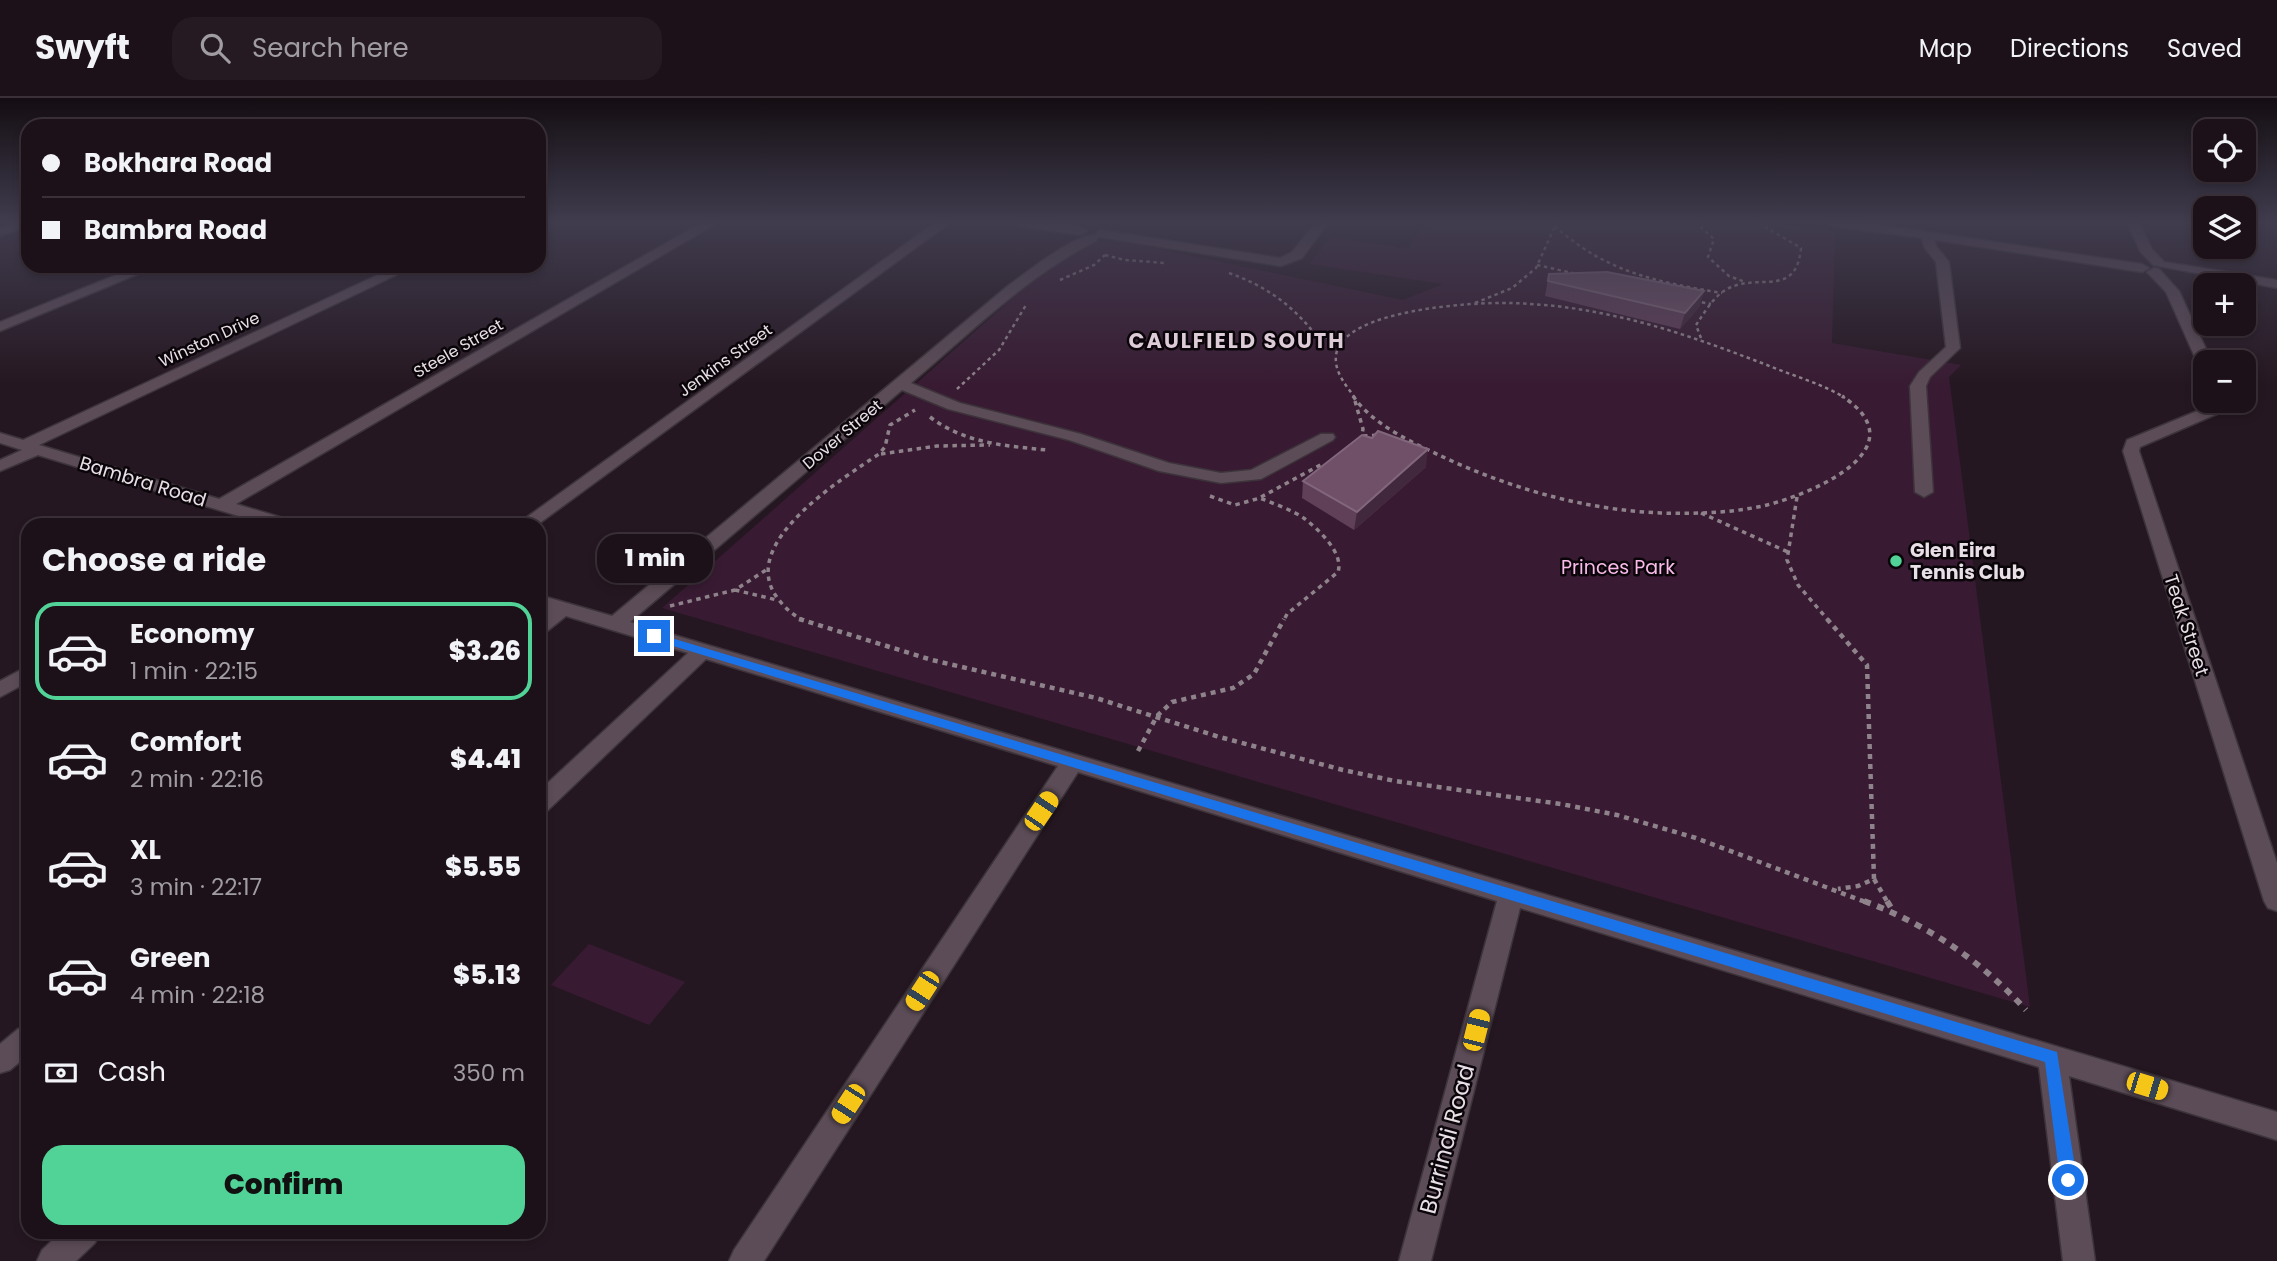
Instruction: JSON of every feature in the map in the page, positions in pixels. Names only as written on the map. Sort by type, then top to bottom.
[{"type":"street","points":[[0,327],[125,276]]},
{"type":"street","name":"Winston Drive","points":[[0,466],[31,447],[387,276]]},
{"type":"street","name":"Steele Street","points":[[221,505],[619,276]]},
{"type":"street","name":"Jenkins Street","points":[[535,518],[869,276]]},
{"type":"street","name":"Dover Street","points":[[615,624],[1030,276]]},
{"type":"street","points":[[1924,492],[1918,386],[1924,375],[1953,348],[1944,276]]},
{"type":"street","points":[[2162,276],[2172,291],[2199,350]]},
{"type":"street","points":[[2226,276],[2277,284]]},
{"type":"street","points":[[901,384],[954,407],[1086,440],[1165,467],[1221,478],[1255,475],[1327,437]]},
{"type":"street","name":"Teak Street","points":[[2206,413],[2133,444],[2131,451],[2277,901]]},
{"type":"street","name":"Bambra Road","points":[[0,438],[260,518]]},
{"type":"street","points":[[546,603],[2277,1126]]},
{"type":"street","points":[[546,622],[563,608]]},
{"type":"street","points":[[546,798],[702,651]]},
{"type":"street","points":[[0,690],[21,677]]},
{"type":"street","points":[[745,1261],[1073,762]]},
{"type":"street","name":"Burrindi Road","points":[[1415,1261],[1511,895]]},
{"type":"street","points":[[0,1061],[21,1044]]},
{"type":"street","points":[[2052,1057],[2079,1261]]},
{"type":"street","points":[[53,1261],[77,1239]]},
{"type":"path","points":[[1055,282],[1068,276]]},
{"type":"path","points":[[1237,276],[1270,291],[1298,313],[1317,337],[1345,339]]},
{"type":"path","points":[[1471,304],[1512,288],[1525,276]]},
{"type":"path","points":[[1640,276],[1722,293]]},
{"type":"path","points":[[1730,276],[1746,283],[1768,284],[1785,280],[1788,276]]},
{"type":"path","points":[[1702,339],[1696,325],[1711,304],[1722,293],[1746,283]]},
{"type":"path","points":[[1684,298],[1711,304]]},
{"type":"path","points":[[670,607],[735,590],[766,570],[778,543],[798,515],[878,454],[885,447],[890,425],[901,416],[938,400],[964,384],[991,360],[1010,336],[1029,300]]},
{"type":"path","points":[[1519,303],[1630,320],[1702,339],[1825,387],[1852,402],[1865,416],[1872,432],[1871,441],[1865,453],[1842,473],[1797,497],[1761,507],[1697,511],[1626,510],[1571,502],[1468,468],[1424,447],[1377,419],[1347,391],[1336,359],[1337,350],[1345,339],[1394,315],[1471,304],[1519,303]]},
{"type":"path","points":[[919,408],[944,427],[998,445]]},
{"type":"path","points":[[972,438],[978,433]]},
{"type":"path","points":[[1363,436],[1382,436]]},
{"type":"path","points":[[1389,437],[1424,447]]},
{"type":"path","points":[[878,454],[937,446],[998,445],[1047,450]]},
{"type":"path","points":[[1138,751],[1157,716],[1172,702],[1244,683],[1261,665],[1287,614],[1321,588],[1338,572],[1340,566],[1336,551],[1304,518],[1261,498],[1235,505],[1222,502],[1201,491]]},
{"type":"path","points":[[1797,497],[1787,560],[1798,585],[1867,665],[1874,879],[1893,912]]},
{"type":"path","points":[[1697,511],[1788,552]]},
{"type":"path","points":[[766,570],[778,600],[800,620],[932,660],[1063,690],[1157,716],[1216,736],[1343,770],[1395,781],[1561,804],[1656,825],[1893,912],[1968,955],[2003,985],[2026,1010]]},
{"type":"path","points":[[735,590],[778,600]]},
{"type":"path","points":[[1837,890],[1858,886],[1874,879]]},
{"type":"green space","name":"Princes Park","points":[[1041,276],[1290,276],[1403,300],[1443,284],[1391,276],[1834,276],[1832,343],[1961,365],[1949,377],[2030,1007],[662,608],[1022,290]]},
{"type":"green space","points":[[589,944],[685,982],[649,1025],[551,985]]},
{"type":"building","points":[[1549,276],[1629,276],[1704,291],[1685,313],[1548,281]]},
{"type":"building","points":[[1378,431],[1428,449],[1357,512],[1303,481],[1362,435],[1372,438]]},
{"type":"place","name":"Glen Eira Tennis Club","points":[[1896,561]]},
{"type":"district","name":"CAULFIELD SOUTH","points":[[1237,341]]},
{"type":"route","points":[[654,636],[2052,1057],[2068,1180]]}]
